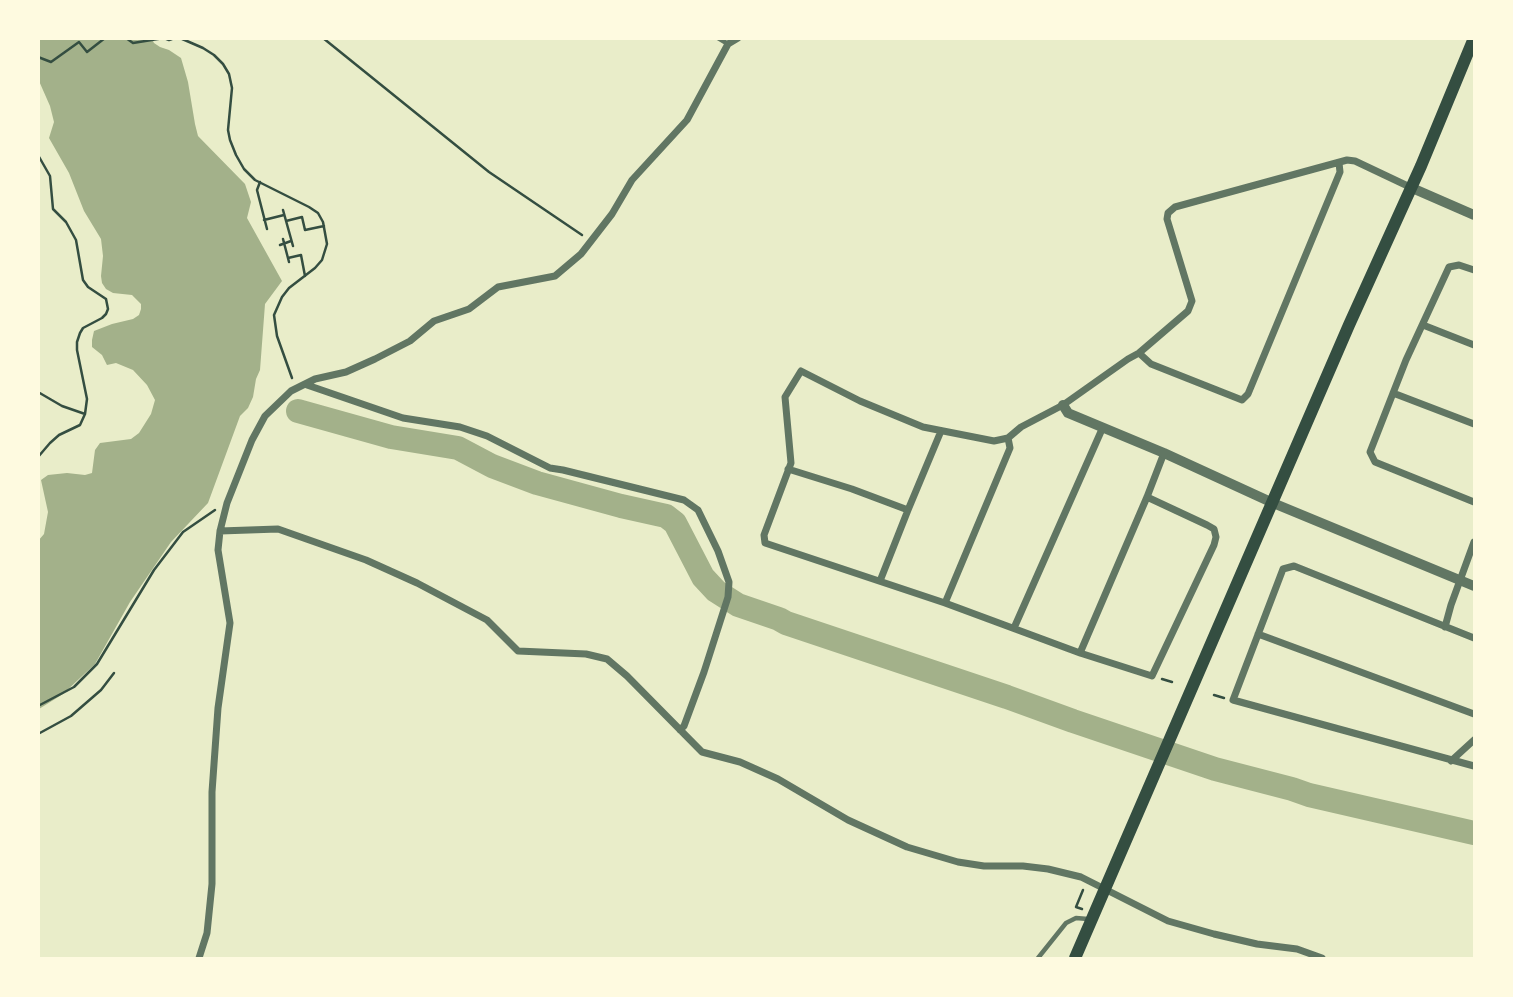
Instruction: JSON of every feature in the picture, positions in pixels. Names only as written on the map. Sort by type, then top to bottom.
[{"type":"main road","points":[[1075,958],[1349,325],[1412,188],[1474,38]]},
{"type":"street","points":[[198,958],[208,933],[218,708],[230,623],[218,550],[220,531],[227,503],[252,440],[265,416],[291,391],[315,379],[346,372],[387,353],[410,341],[434,321],[469,309],[498,287],[555,276],[580,254],[611,214],[632,180],[687,120],[728,44],[738,38]]},
{"type":"street","points":[[1147,497],[1213,529],[1216,537],[1152,676],[765,543],[764,535],[790,463],[785,397],[801,371],[860,401],[923,427],[994,440],[1008,439],[1021,427],[1063,405],[1139,353],[1188,311],[1192,301],[1167,219],[1168,213],[1175,207],[1347,160],[1355,161],[1475,215]]},
{"type":"street","points":[[1139,353],[1151,364],[1242,400],[1248,394],[1340,172],[1339,163]]},
{"type":"street","points":[[1475,270],[1459,265],[1449,267],[1370,452],[1376,463],[1475,502]]},
{"type":"street","points":[[1423,325],[1475,345]]},
{"type":"street","points":[[307,384],[404,418],[460,427],[486,436],[550,468],[684,500],[698,510],[718,551],[729,582],[728,597],[704,673],[684,726],[680,730]]},
{"type":"street","points":[[1393,393],[1475,424]]},
{"type":"street","points":[[1063,405],[1068,413],[1273,503],[1475,586]]},
{"type":"street","points":[[1014,628],[1103,427]]},
{"type":"street","points":[[880,581],[942,431]]},
{"type":"street","points":[[946,603],[1010,448],[1008,439]]},
{"type":"street","points":[[1080,653],[1164,453]]},
{"type":"street","points":[[788,469],[908,510]]},
{"type":"street","points":[[220,531],[278,529],[366,560],[487,620],[518,651],[586,654],[607,659],[702,752],[740,762],[778,779],[848,820],[907,847],[958,862],[1048,869],[1080,877],[1168,921],[1257,944],[1297,949],[1322,958]]},
{"type":"street","points":[[1445,626],[1475,542]]},
{"type":"street","points":[[1475,638],[1294,566],[1283,569],[1233,700],[1475,766]]},
{"type":"street","points":[[1258,634],[1475,714]]},
{"type":"street","points":[[1451,761],[1475,740]]},
{"type":"lane","points":[[718,38],[728,44]]},
{"type":"lane","points":[[1038,958],[1066,923],[1076,918],[1092,920]]},
{"type":"path","points":[[38,57],[51,62],[79,42],[86,52],[105,38]]},
{"type":"path","points":[[126,38],[133,43],[173,38]]},
{"type":"path","points":[[180,38],[214,55],[229,74],[232,88],[228,120],[230,140],[244,169],[255,180],[309,207],[318,214],[322,226],[327,244],[325,253],[315,268],[289,288],[274,315],[277,336],[296,389]]},
{"type":"path","points":[[323,38],[489,172],[590,241]]},
{"type":"path","points":[[38,155],[50,176],[53,209],[66,222],[76,240],[83,280],[88,287],[106,299],[108,304],[106,314],[83,328],[77,342],[87,399],[80,425],[59,435],[38,457]]},
{"type":"path","points":[[260,182],[257,190],[267,229]]},
{"type":"path","points":[[283,210],[292,244],[283,242],[289,260],[301,255],[305,276]]},
{"type":"path","points":[[264,220],[284,215]]},
{"type":"path","points":[[286,221],[302,217],[305,230],[322,226]]},
{"type":"path","points":[[38,392],[62,406],[85,414]]},
{"type":"path","points":[[38,706],[74,687],[97,664],[154,570],[183,532],[227,503]]},
{"type":"path","points":[[38,734],[71,716],[101,690],[114,673]]},
{"type":"path","points":[[1076,906],[1087,881]]},
{"type":"shaded area","points":[[38,39],[152,39],[160,47],[181,58],[198,136],[245,184],[251,202],[247,218],[282,281],[265,304],[260,370],[253,397],[240,416],[208,503],[171,542],[130,602],[95,664],[63,694],[39,709],[38,541],[44,534],[48,512],[41,480],[48,475],[92,473],[95,450],[100,443],[131,439],[139,433],[151,414],[155,400],[147,385],[133,370],[116,363],[107,365],[102,355],[92,347],[94,331],[133,319],[139,315],[141,304],[132,295],[113,293],[102,283],[101,239],[84,211],[69,173],[49,138],[54,122],[39,81]]},
{"type":"waterway","points":[[298,411],[391,437],[458,448],[492,466],[537,483],[666,516],[675,523],[703,577],[716,591],[738,605],[786,623],[1215,769],[1309,795],[1474,833]]}]
